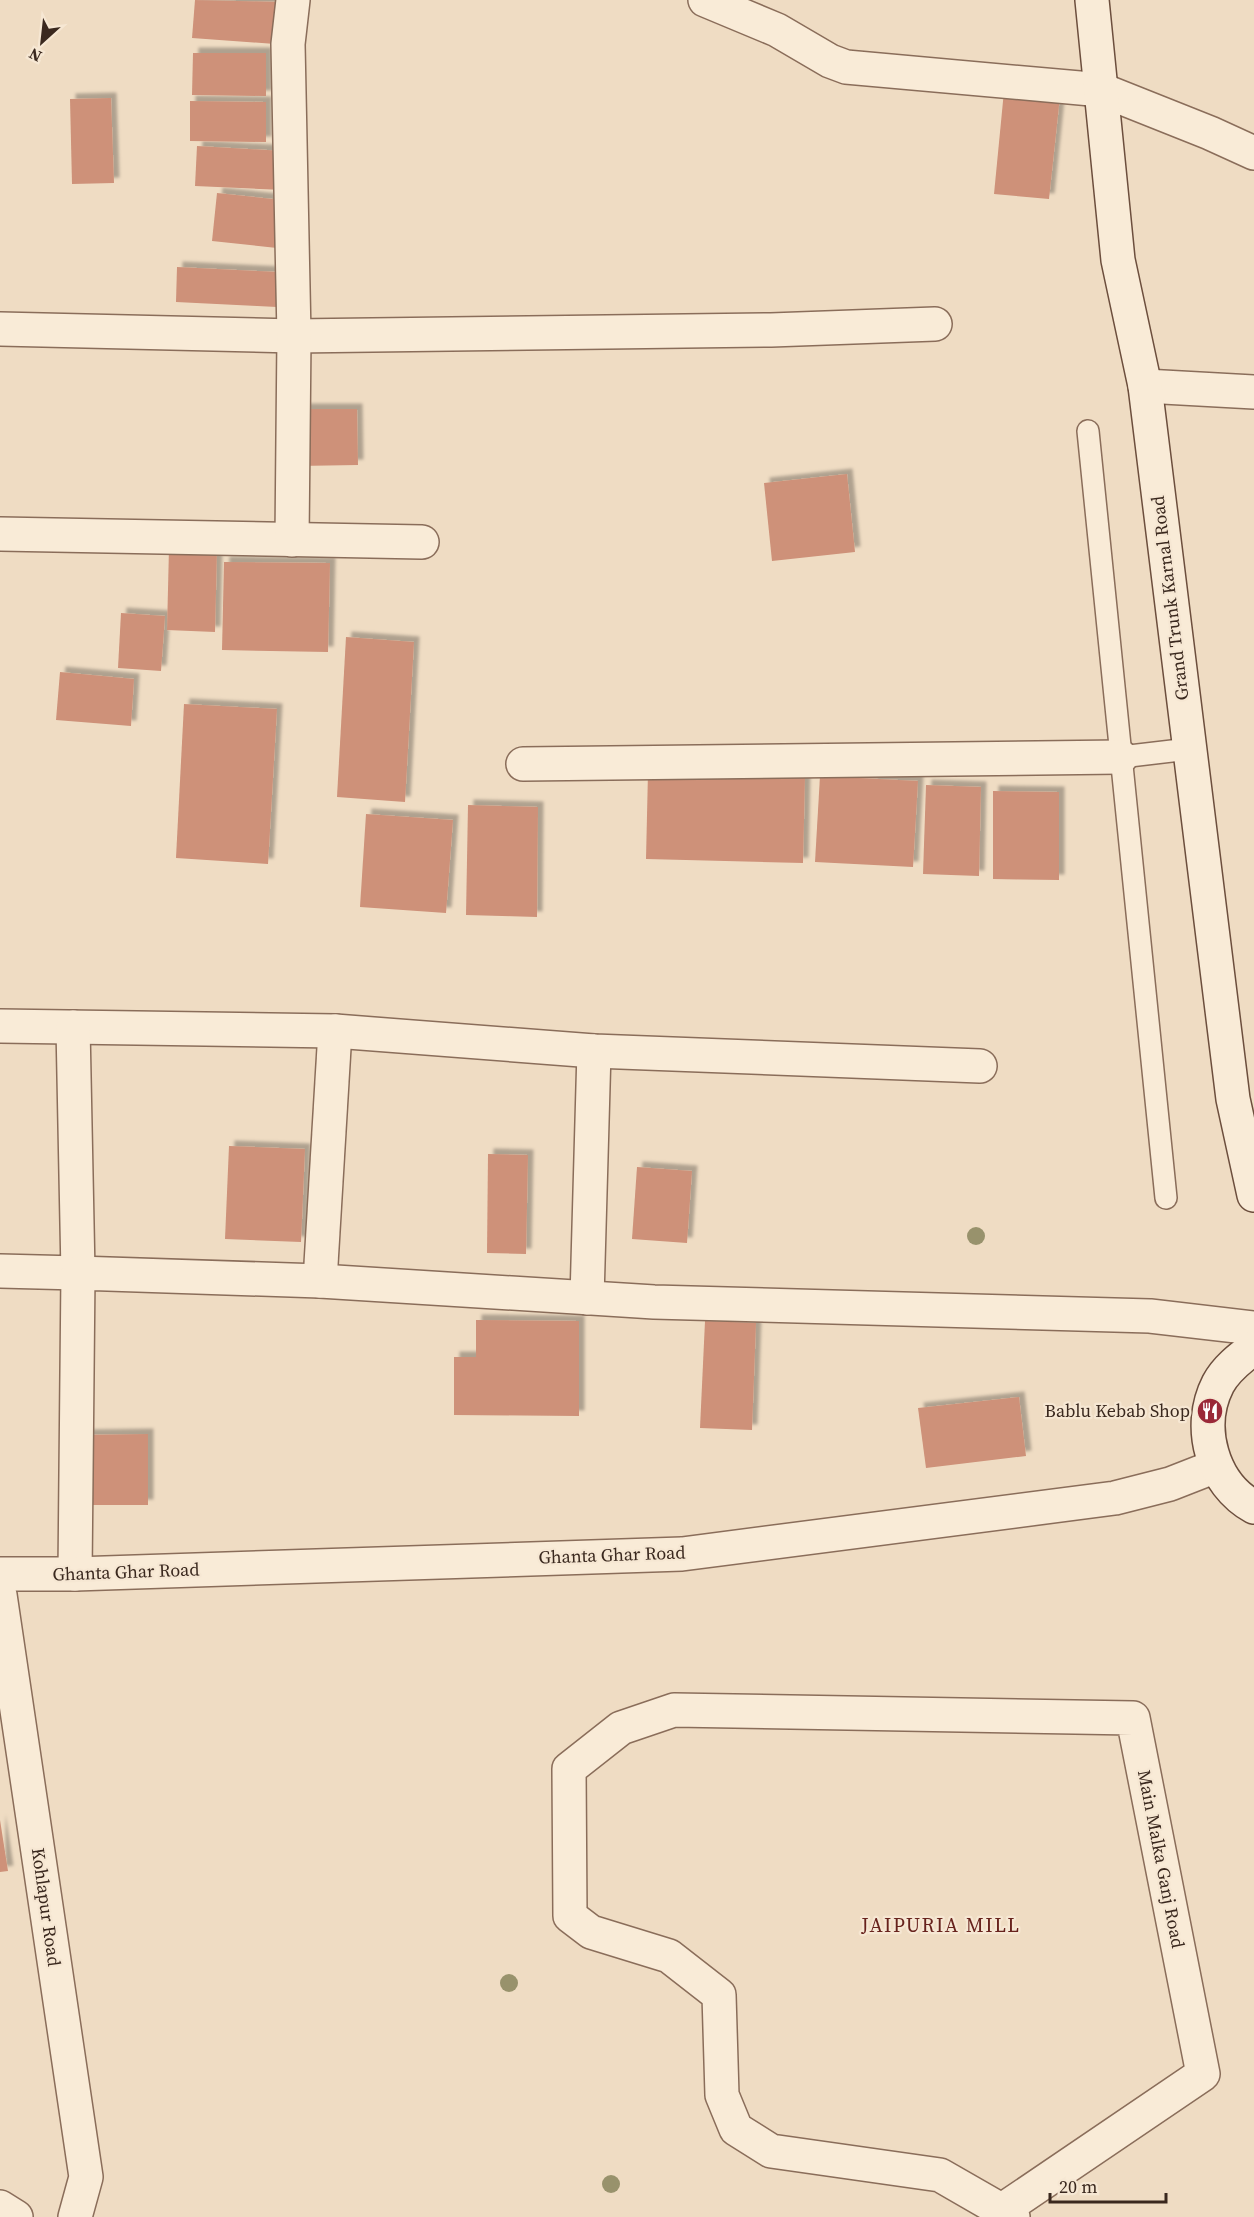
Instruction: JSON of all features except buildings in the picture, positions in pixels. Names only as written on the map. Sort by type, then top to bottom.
[{"type":"street","points":[[292,540],[294,336],[288,44],[293,0]]},
{"type":"street","points":[[705,0],[777,30],[830,61],[846,67],[1102,90],[1254,153]]},
{"type":"street","name":"Grand Trunk Karnal Road","points":[[1092,0],[1118,260],[1145,386],[1233,1099],[1254,1195]]},
{"type":"street","points":[[0,328],[294,336],[771,330],[934,324]]},
{"type":"street","points":[[1145,386],[1254,392]]},
{"type":"street","points":[[0,534],[422,542]]},
{"type":"street","points":[[523,764],[1121,757]]},
{"type":"street","points":[[0,1026],[335,1031],[594,1051],[980,1066]]},
{"type":"street","points":[[73,1027],[78,1273],[75,1574]]},
{"type":"street","points":[[320,1281],[335,1031]]},
{"type":"street","points":[[587,1298],[594,1051]]},
{"type":"street","points":[[0,1271],[320,1281],[666,1303],[1150,1316],[1254,1328]]},
{"type":"street","points":[[1254,1348],[1235,1362],[1218,1384],[1209,1411],[1208,1438],[1216,1466],[1228,1486],[1254,1507]]},
{"type":"street","name":"Ghanta Ghar Road","points":[[0,1574],[75,1574],[682,1554],[1115,1498],[1170,1484],[1216,1466]]},
{"type":"street","name":"Kohlapur Road","points":[[0,1595],[86,2178],[75,2217]]},
{"type":"street","name":"Main Malka Ganj Road","points":[[674,1710],[1133,1718],[1203,2074],[988,2209],[940,2175],[771,2151],[736,2128],[722,2095],[719,1995],[669,1956],[591,1932],[570,1916],[569,1768],[621,1728],[674,1710]]},
{"type":"street","points":[[0,2207],[16,2217]]},
{"type":"lane","points":[[1088,431],[1166,1198]]},
{"type":"lane","points":[[1121,757],[1189,749]]},
{"type":"place","name":"Bablu Kebab Shop","points":[[1210,1411]]},
{"type":"district","name":"JAIPURIA MILL","points":[[941,1925]]}]
